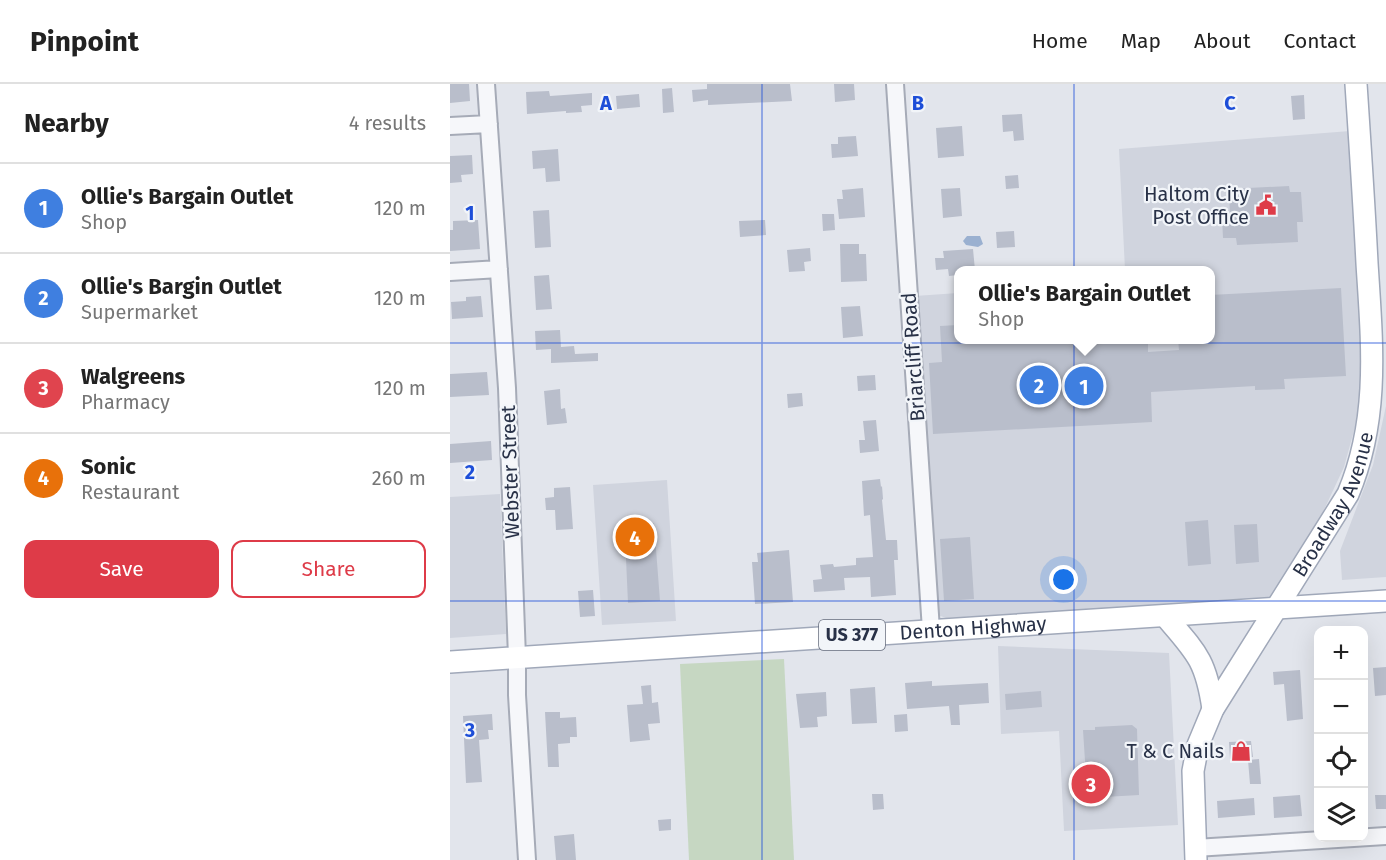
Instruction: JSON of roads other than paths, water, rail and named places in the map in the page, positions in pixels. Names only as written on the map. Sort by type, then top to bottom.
[{"type":"main road","name":"Broadway Avenue","points":[[1196,854],[1193,771],[1198,746],[1213,709],[1348,494],[1358,469],[1367,434],[1373,352],[1356,84]]},
{"type":"main road","name":"Denton Highway","points":[[450,662],[1386,601]]},
{"type":"main road","points":[[1165,616],[1191,646],[1205,669],[1213,709]]},
{"type":"street","name":"Webster Street","points":[[486,84],[508,407],[517,695],[527,860]]},
{"type":"street","name":"Briarcliff Road","points":[[895,84],[931,630]]},
{"type":"street","points":[[450,126],[489,124]]},
{"type":"street","points":[[450,273],[499,269]]},
{"type":"street","points":[[1196,854],[1386,836]]},
{"type":"water","points":[[967,236],[980,236],[983,244],[978,247],[966,245],[963,241]]},
{"type":"place","name":"Haltom City Post Office","points":[[1266,205]]},
{"type":"place","name":"Ollie's Bargin Outlet","points":[[1039,385]]},
{"type":"place","name":"Ollie's Bargain Outlet","points":[[1084,386]]},
{"type":"place","name":"Sonic","points":[[635,537]]},
{"type":"place","name":"T & C Nails","points":[[1241,751]]},
{"type":"place","name":"Walgreens","points":[[1091,784]]}]
